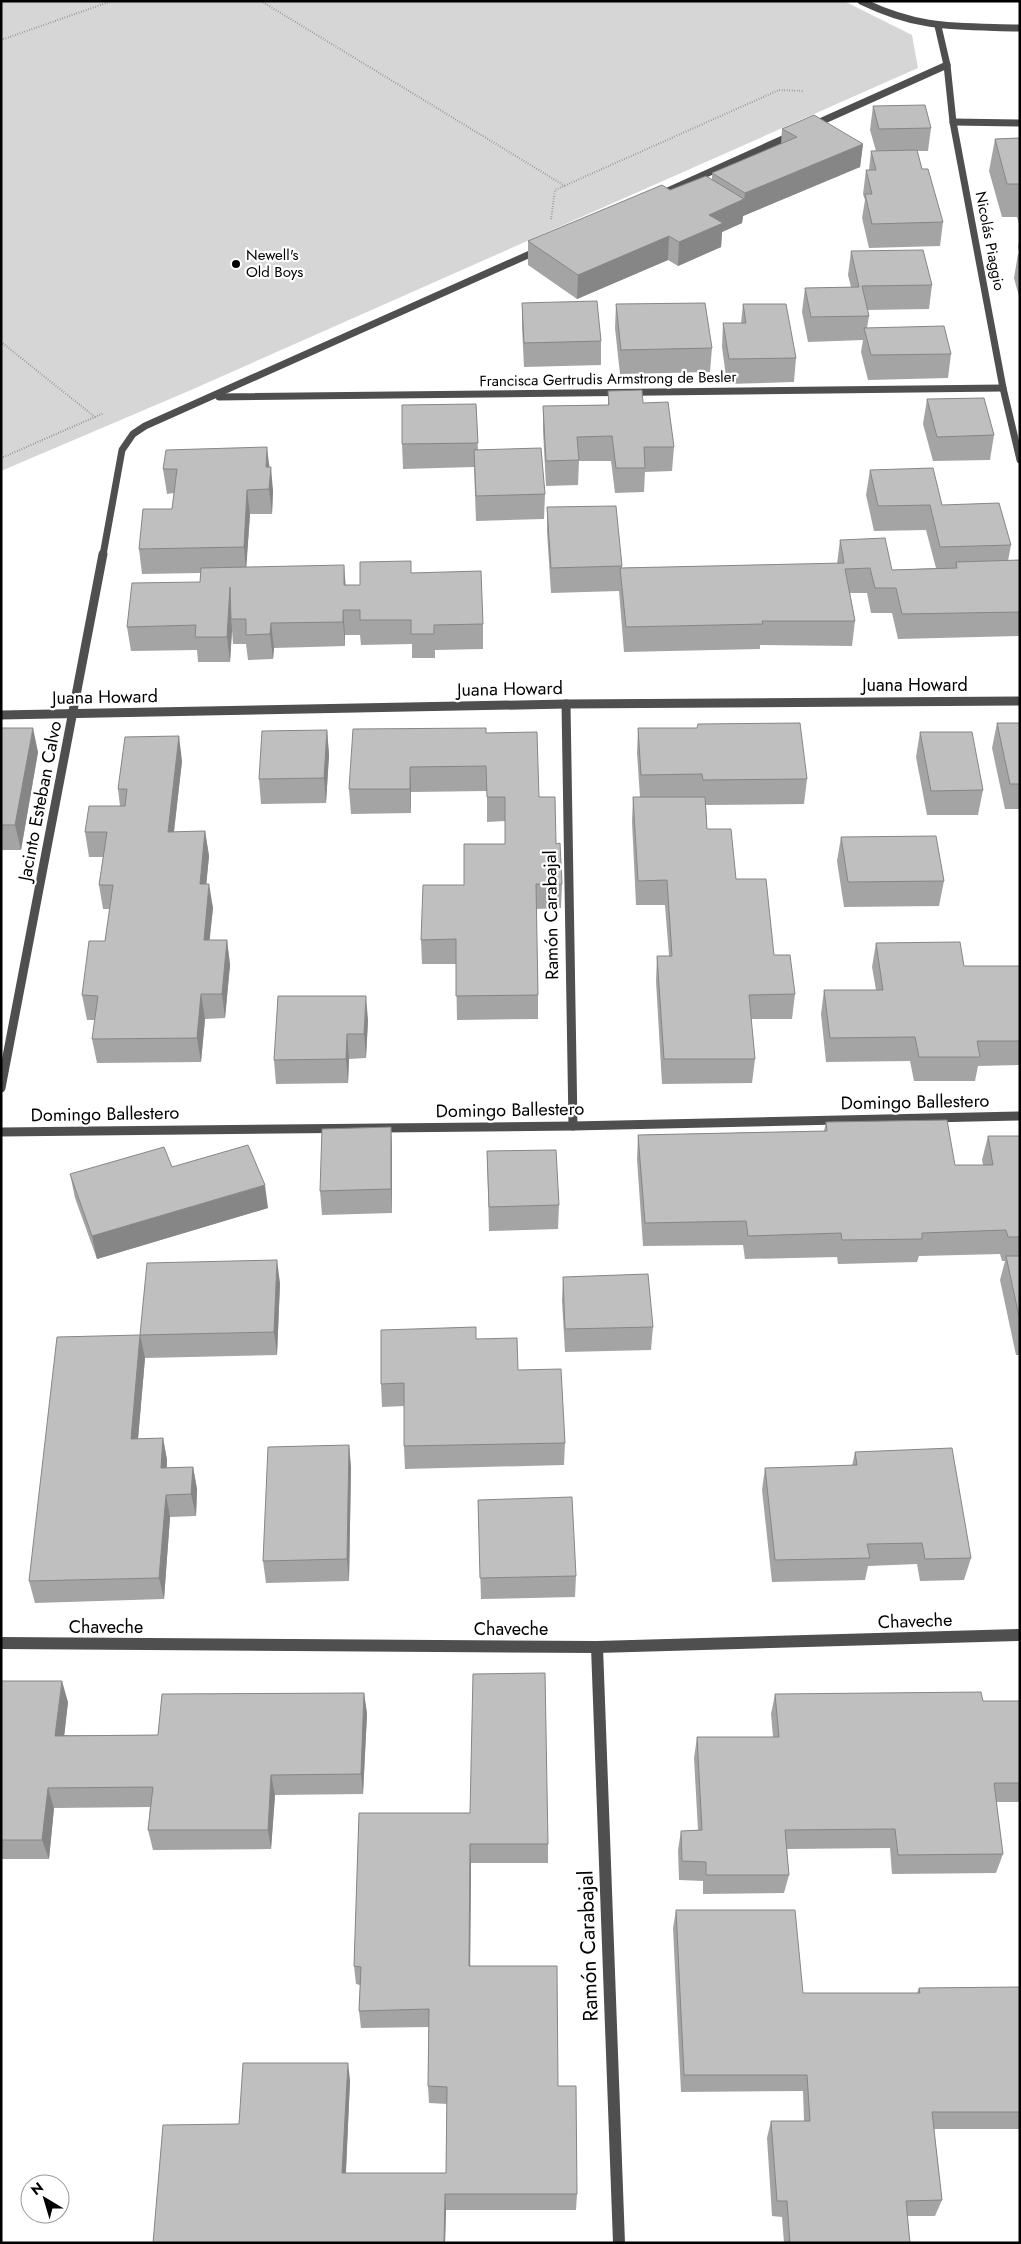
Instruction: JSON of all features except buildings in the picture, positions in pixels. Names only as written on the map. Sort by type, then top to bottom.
[{"type":"street","points":[[861,1],[913,22],[938,26],[1020,28]]},
{"type":"street","name":"Nicolás Piaggio","points":[[938,26],[947,64],[953,122],[1003,388],[1020,460]]},
{"type":"street","points":[[648,200],[947,64]]},
{"type":"street","points":[[953,122],[1020,123]]},
{"type":"street","points":[[213,397],[548,245]]},
{"type":"street","name":"Francisca Gertrudis Armstrong de Besler","points":[[213,397],[1003,388]]},
{"type":"street","name":"Jacinto Esteban Calvo","points":[[1,1088],[74,714],[122,450],[133,434],[145,426],[213,397]]},
{"type":"street","name":"Juana Howard","points":[[1,715],[566,704],[1020,700]]},
{"type":"street","name":"Ramón Carabajal","points":[[566,704],[573,1126]]},
{"type":"street","name":"Domingo Ballestero","points":[[1,1132],[573,1126],[1020,1116]]},
{"type":"street","name":"Chaveche","points":[[1,1644],[597,1647],[1020,1635]]},
{"type":"street","name":"Ramón Carabajal","points":[[597,1647],[620,2243]]},
{"type":"path","points":[[1,40],[112,1]]},
{"type":"path","points":[[261,1],[564,186]]},
{"type":"path","points":[[551,222],[555,190],[779,90],[808,91]]},
{"type":"path","points":[[1,342],[95,417]]},
{"type":"shaded area","points":[[1,1],[844,1],[912,35],[918,68],[191,390],[1,471]]},
{"type":"place","name":"Newell's Old Boys","points":[[236,264]]}]
